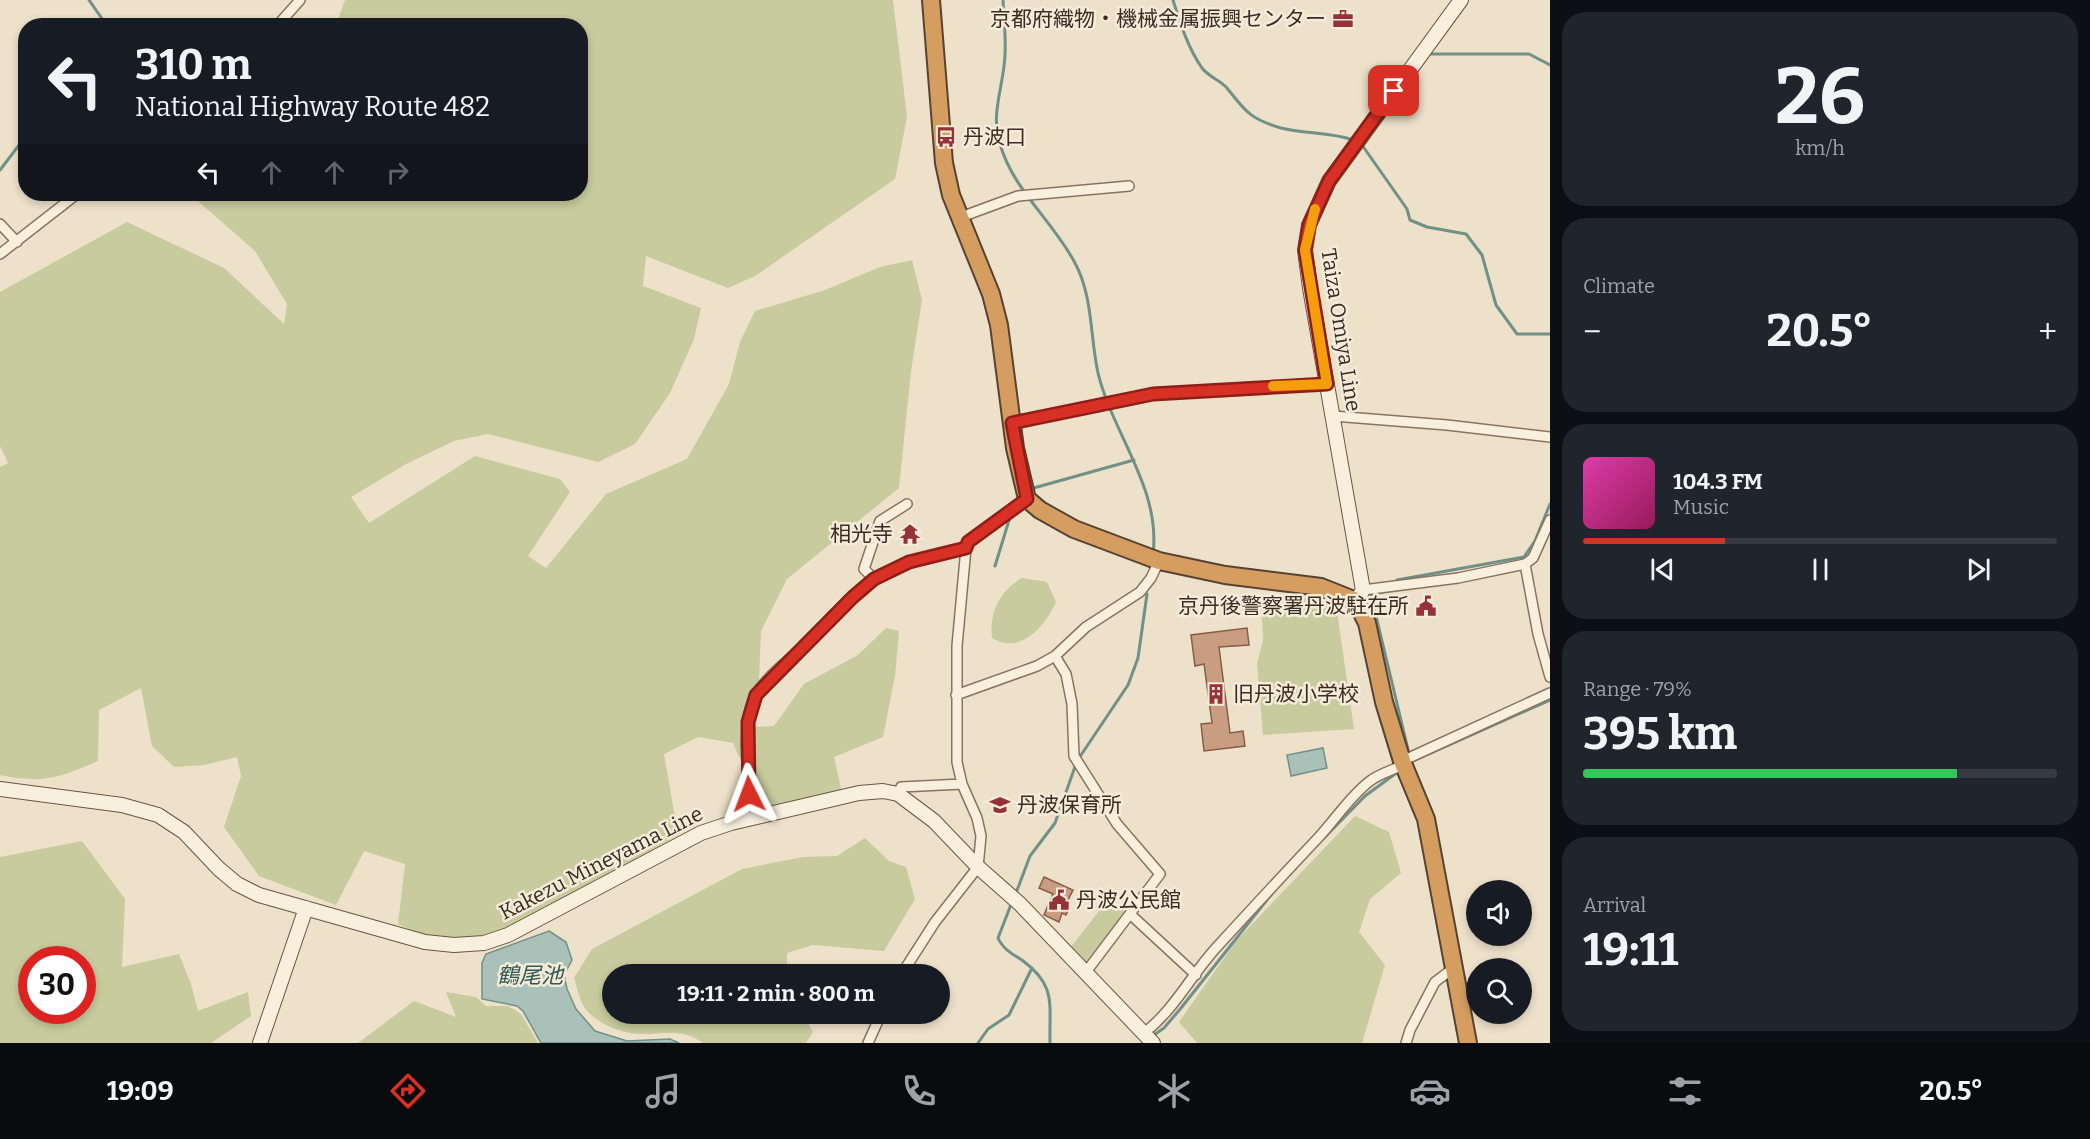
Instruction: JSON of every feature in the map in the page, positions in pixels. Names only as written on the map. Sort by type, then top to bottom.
[{"type":"highway","points":[[931,0],[944,163],[951,195],[991,294],[1027,499],[1040,510],[1074,529],[1159,561],[1225,576],[1321,587],[1360,595],[1384,702],[1402,763],[1426,819],[1468,1043]]},
{"type":"main road","name":"Taiza Omiya Line","points":[[1360,595],[1305,250],[1309,225],[1329,181],[1461,0]]},
{"type":"main road","name":"Kakezu Mineyama Line","points":[[0,789],[122,805],[158,814],[184,832],[219,869],[237,884],[259,895],[425,942],[454,945],[484,943],[508,935],[701,833],[859,793],[883,791],[897,794]]},
{"type":"main road","points":[[897,794],[914,804],[934,821],[978,867],[1020,904],[1149,1038]]},
{"type":"main road","points":[[260,1043],[306,908]]},
{"type":"street","points":[[284,18],[300,0]]},
{"type":"street","points":[[961,217],[1018,196],[1129,186]]},
{"type":"street","points":[[0,254],[68,201]]},
{"type":"street","points":[[0,224],[17,242]]},
{"type":"street","points":[[1012,423],[1153,394],[1327,384]]},
{"type":"street","points":[[1333,416],[1447,425],[1550,437]]},
{"type":"street","points":[[908,964],[935,922],[978,867],[981,836],[978,818],[962,784],[957,762],[957,646],[966,548],[968,542],[1027,499]]},
{"type":"street","points":[[874,579],[864,569],[880,520],[907,504]]},
{"type":"street","points":[[1360,595],[1525,564],[1533,558],[1550,520]]},
{"type":"street","points":[[757,817],[749,794],[747,770],[748,722],[756,695],[853,597],[874,579],[909,562],[966,548]]},
{"type":"street","points":[[956,695],[1037,666],[1055,656],[1086,627],[1140,592],[1151,578],[1159,561]]},
{"type":"street","points":[[1525,564],[1538,634],[1550,677]]},
{"type":"street","points":[[1055,656],[1066,674],[1072,704],[1074,756],[1117,824],[1160,874],[1086,972]]},
{"type":"street","points":[[1149,1038],[1214,950],[1238,927],[1266,890],[1371,780],[1550,693]]},
{"type":"street","points":[[897,794],[901,787],[962,784]]},
{"type":"street","points":[[1130,914],[1196,975]]},
{"type":"street","points":[[1406,1043],[1410,1030],[1435,982],[1455,967]]},
{"type":"street","points":[[868,1043],[877,1024]]},
{"type":"green space","points":[[345,0],[893,0],[907,117],[895,179],[755,276],[728,288],[646,256],[643,286],[701,308],[694,339],[670,393],[635,444],[598,462],[488,434],[454,441],[406,464],[351,497],[369,523],[475,456],[560,479],[570,492],[528,556],[546,568],[606,494],[687,459],[729,384],[740,342],[755,311],[825,290],[880,267],[912,260],[922,300],[911,371],[899,488],[787,579],[761,631],[759,681],[747,710],[744,759],[739,757],[733,743],[698,737],[664,754],[678,835],[515,926],[482,937],[460,939],[439,937],[398,924],[405,864],[364,851],[336,905],[259,876],[224,827],[241,776],[237,757],[204,765],[174,767],[152,746],[141,688],[99,710],[98,761],[50,778],[28,779],[0,775],[0,467],[8,463],[0,446],[0,292],[127,222],[224,268],[284,324],[287,304],[255,251],[198,201],[588,201],[588,18],[339,18]]},
{"type":"green space","points":[[1022,578],[1047,582],[1056,602],[1045,621],[1022,641],[1002,642],[992,638],[992,620],[998,603],[1008,589]]},
{"type":"green space","points":[[1261,595],[1318,599],[1336,605],[1354,729],[1263,735],[1257,663],[1263,641]]},
{"type":"green space","points":[[886,628],[899,631],[895,676],[883,737],[834,757],[842,793],[764,812],[758,809],[751,771],[753,727],[774,726],[804,684],[858,655]]},
{"type":"green space","points":[[1355,816],[1389,832],[1401,873],[1370,899],[1359,932],[1385,965],[1362,1043],[1197,1043],[1179,1022],[1236,941]]},
{"type":"green space","points":[[865,838],[889,861],[906,867],[915,899],[884,951],[813,945],[787,953],[787,964],[602,964],[602,1023],[594,1018],[583,1005],[574,978],[592,949],[742,869],[803,857],[837,856]]},
{"type":"green space","points":[[82,841],[125,899],[122,967],[179,954],[191,984],[198,1011],[248,992],[251,1016],[211,1043],[0,1043],[0,857]]},
{"type":"green space","points":[[1106,902],[1127,909],[1087,963],[1071,947]]},
{"type":"green space","points":[[446,992],[476,997],[486,1006],[508,1006],[521,1014],[538,1043],[358,1043],[414,1001],[456,1017]]},
{"type":"green space","points":[[604,1024],[809,1024],[813,1032],[806,1043],[703,1043],[682,1034],[637,1034]]},
{"type":"water","points":[[1323,748],[1327,768],[1291,776],[1287,755]]},
{"type":"water","name":"鶴尾池","points":[[549,931],[566,942],[572,960],[564,975],[567,989],[576,1009],[595,1031],[627,1041],[670,1039],[679,1043],[541,1043],[523,1011],[517,1006],[482,999],[482,963],[486,954]]},
{"type":"building","name":"旧丹波小学校","points":[[1247,628],[1249,645],[1219,647],[1230,733],[1243,731],[1245,746],[1204,751],[1201,724],[1212,723],[1204,664],[1195,666],[1191,635]]},
{"type":"building","name":"丹波公民館","points":[[1044,877],[1073,890],[1065,906],[1069,908],[1066,915],[1062,913],[1059,922],[1044,915],[1053,894],[1039,888]]},
{"type":"waterway","points":[[89,0],[101,18]]},
{"type":"waterway","points":[[1003,0],[1005,55],[997,111],[997,133],[1006,161],[1014,176],[1056,233],[1081,276],[1088,303],[1098,373],[1150,507],[1154,530],[1153,554]]},
{"type":"waterway","points":[[1173,0],[1189,44],[1202,68],[1224,86],[1249,113],[1281,128],[1353,140]]},
{"type":"waterway","points":[[1431,54],[1529,54],[1550,65]]},
{"type":"waterway","points":[[1362,145],[1407,209],[1410,220],[1427,227],[1466,234],[1482,255],[1496,305],[1517,334],[1550,334]]},
{"type":"waterway","points":[[0,170],[18,146]]},
{"type":"waterway","points":[[1030,489],[1134,460]]},
{"type":"waterway","points":[[1396,583],[1397,580],[1524,557],[1535,541],[1550,504]]},
{"type":"waterway","points":[[995,566],[1010,517],[1025,506]]},
{"type":"waterway","points":[[1394,589],[1371,595],[1411,762],[1550,700]]},
{"type":"waterway","points":[[1079,758],[1128,685],[1138,658],[1147,594]]},
{"type":"waterway","points":[[1016,893],[1030,856],[1055,823],[1076,764]]},
{"type":"waterway","points":[[1324,838],[1365,796],[1395,774]]},
{"type":"waterway","points":[[1151,1037],[1164,1028],[1181,1008],[1274,891]]},
{"type":"waterway","points":[[1012,902],[998,938],[1008,951],[1033,969],[1046,987],[1050,1006],[1050,1043]]},
{"type":"waterway","points":[[978,1043],[988,1029],[1009,1015],[1032,968]]},
{"type":"slow traffic","points":[[1273,386],[1327,384],[1305,250],[1309,225],[1315,209]]},
{"type":"place","name":"京都府織物・機械金属振興センター","points":[[1343,19]]},
{"type":"place","name":"丹波口","points":[[946,137]]},
{"type":"place","name":"相光寺","points":[[910,534]]},
{"type":"place","name":"京丹後警察署丹波駐在所","points":[[1426,606]]},
{"type":"place","name":"旧丹波小学校","points":[[1216,694]]},
{"type":"place","name":"丹波保育所","points":[[1000,805]]},
{"type":"place","name":"丹波公民館","points":[[1059,900]]},
{"type":"route","points":[[749,794],[747,770],[750,710],[756,695],[786,662],[874,579],[909,562],[966,548],[968,542],[1027,499],[1022,487],[1012,423],[1153,394],[1327,384],[1305,250],[1309,225],[1329,181],[1394,91]]}]
